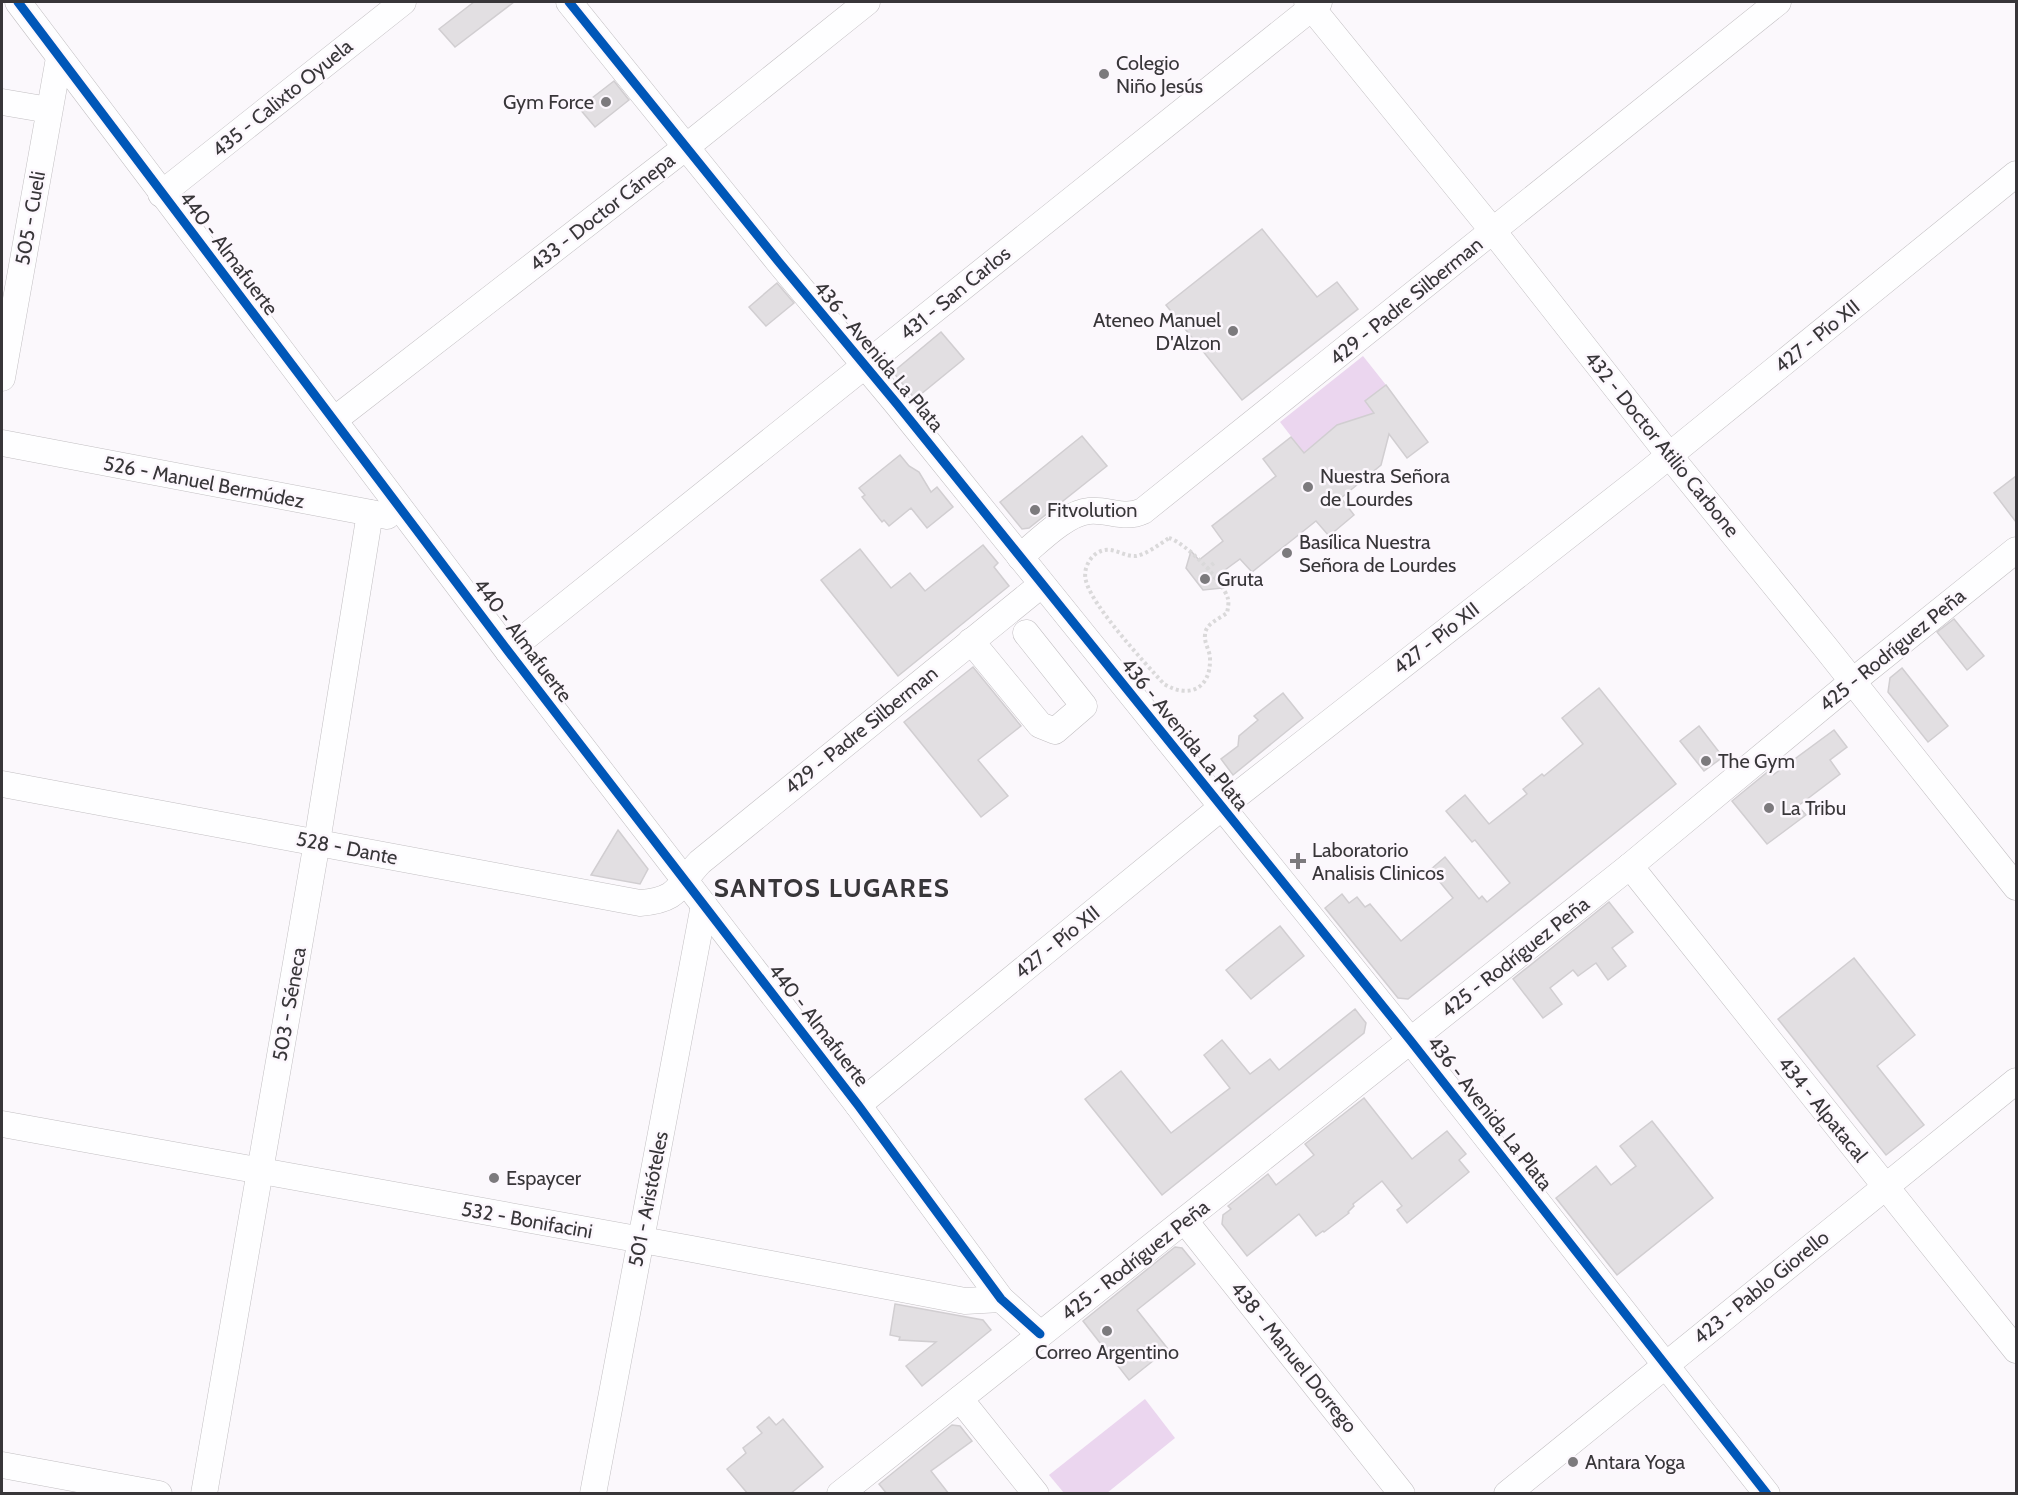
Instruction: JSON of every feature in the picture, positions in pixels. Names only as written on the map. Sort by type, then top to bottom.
[{"type":"street","name":"440 - Almafuerte","points":[[18,2],[508,651],[858,1105],[1001,1299]]},
{"type":"street","name":"435 - Calixto Oyuela","points":[[161,194],[403,2]]},
{"type":"street","name":"436 - Avenida La Plata","points":[[569,2],[1410,1040],[1767,1494]]},
{"type":"street","name":"433 - Doctor Cánepa","points":[[334,420],[686,147],[867,2]]},
{"type":"street","name":"429 - Padre Silberman","points":[[1020,557],[1073,515],[1098,511],[1133,516],[1143,512],[1778,2]]},
{"type":"street","name":"432 - Doctor Atilio Carbone","points":[[1312,3],[1669,455],[1853,681],[2016,887]]},
{"type":"street","name":"431 - San Carlos","points":[[508,651],[1312,3]]},
{"type":"street","name":"505 - Cueli","points":[[2,378],[59,58]]},
{"type":"street","points":[[2,102],[49,110]]},
{"type":"street","name":"427 - Pío XII","points":[[858,1105],[1222,807],[1669,455],[2016,174]]},
{"type":"street","name":"526 - Manuel Bermúdez","points":[[2,443],[370,513],[407,518]]},
{"type":"street","name":"503 - Séneca","points":[[204,1494],[317,842],[370,513]]},
{"type":"street","name":"425 - Rodríguez Peña","points":[[840,1494],[1630,866],[1853,681],[2016,550]]},
{"type":"street","name":"429 - Padre Silberman","points":[[686,881],[700,862],[1041,585]]},
{"type":"street","points":[[971,641],[1040,726],[1055,731],[1084,706],[1026,633]]},
{"type":"street","name":"528 - Dante","points":[[2,784],[640,903],[665,898],[673,894],[686,881]]},
{"type":"street","name":"434 - Alpatacal","points":[[1630,866],[2016,1350]]},
{"type":"street","name":"501 - Aristóteles","points":[[593,1494],[704,904]]},
{"type":"street","name":"423 - Pablo Giorello","points":[[1507,1494],[2016,1081]]},
{"type":"street","name":"532 - Bonifacini","points":[[2,1124],[965,1301],[1001,1299]]},
{"type":"street","name":"438 - Manuel Dorrego","points":[[1185,1221],[1402,1494]]},
{"type":"street","points":[[1001,1299],[1040,1334]]},
{"type":"street","points":[[960,1399],[1036,1494]]},
{"type":"street","points":[[2,1465],[159,1494]]},
{"type":"path","points":[[1169,538],[1177,540],[1191,551],[1206,569],[1223,588],[1229,601],[1227,613],[1208,626],[1204,636],[1210,657],[1204,681],[1198,688],[1189,692],[1176,691],[1164,684],[1105,614],[1086,581],[1086,569],[1090,559],[1107,549],[1139,556],[1169,538]]},
{"type":"path","points":[[1206,569],[1214,563]]},
{"type":"shaded area","points":[[1363,356],[1386,385],[1365,401],[1377,417],[1337,425],[1304,453],[1280,422]]},
{"type":"shaded area","points":[[1145,1399],[1175,1438],[1107,1493],[1064,1493],[1049,1475]]},
{"type":"building","points":[[474,2],[514,2],[455,47],[439,29]]},
{"type":"building","name":"Gym Force","points":[[614,81],[629,100],[595,127],[579,108]]},
{"type":"building","points":[[1262,229],[1317,297],[1337,282],[1358,309],[1242,400],[1166,305]]},
{"type":"building","points":[[777,283],[794,303],[766,326],[749,307]]},
{"type":"building","points":[[941,332],[964,359],[915,399],[893,372]]},
{"type":"building","name":"Nuestra Señora de Lourdes","points":[[1386,385],[1428,442],[1407,458],[1389,434],[1381,465],[1341,498],[1354,515],[1329,536],[1316,521],[1252,572],[1240,559],[1214,578],[1223,588],[1203,590],[1186,568],[1191,551],[1199,560],[1223,541],[1212,526],[1276,476],[1263,459],[1291,437],[1304,453],[1337,425],[1374,413],[1365,401]]},
{"type":"building","points":[[1082,436],[1107,466],[1029,528],[1022,529],[1000,502]]},
{"type":"building","points":[[900,455],[909,466],[919,472],[931,492],[937,487],[953,507],[927,528],[911,508],[889,526],[884,520],[882,522],[862,497],[865,495],[859,488]]},
{"type":"building","points":[[2016,476],[2016,522],[1994,493]]},
{"type":"building","points":[[983,545],[998,563],[994,567],[1009,586],[898,676],[821,580],[860,549],[891,588],[910,573],[925,591]]},
{"type":"building","points":[[1954,619],[1984,656],[1967,670],[1937,632]]},
{"type":"building","points":[[973,667],[1021,726],[978,760],[1008,796],[981,817],[904,722]]},
{"type":"building","points":[[1902,668],[1948,726],[1928,742],[1888,692],[1890,678]]},
{"type":"building","points":[[1599,688],[1676,784],[1408,999],[1398,998],[1325,908],[1342,894],[1349,903],[1357,897],[1365,907],[1370,904],[1401,941],[1453,898],[1430,870],[1445,857],[1479,899],[1482,896],[1487,902],[1510,883],[1475,840],[1472,842],[1446,811],[1465,795],[1489,824],[1527,794],[1523,789],[1542,774],[1544,776],[1583,744],[1562,718]]},
{"type":"building","points":[[1283,693],[1303,718],[1233,775],[1221,759],[1238,746],[1239,736],[1258,720],[1254,716]]},
{"type":"building","points":[[1699,726],[1723,757],[1704,771],[1680,741]]},
{"type":"building","points":[[1834,730],[1847,747],[1830,760],[1840,774],[1798,806],[1806,815],[1767,844],[1732,801],[1770,770],[1773,775]]},
{"type":"building","points":[[618,830],[648,869],[640,884],[591,875]]},
{"type":"building","points":[[1609,902],[1633,932],[1612,948],[1626,966],[1608,980],[1596,963],[1578,976],[1573,970],[1550,988],[1562,1004],[1543,1018],[1513,979]]},
{"type":"building","points":[[1280,926],[1304,956],[1251,999],[1226,970]]},
{"type":"building","points":[[1854,958],[1915,1035],[1877,1066],[1924,1125],[1886,1155],[1778,1019]]},
{"type":"building","points":[[1355,1009],[1366,1023],[1364,1033],[1162,1195],[1085,1099],[1121,1071],[1171,1133],[1230,1088],[1204,1055],[1222,1040],[1250,1074],[1270,1059],[1279,1070]]},
{"type":"building","points":[[1364,1098],[1412,1159],[1447,1131],[1466,1154],[1459,1160],[1469,1172],[1407,1223],[1397,1210],[1402,1206],[1382,1181],[1353,1204],[1349,1213],[1324,1232],[1316,1236],[1299,1214],[1247,1256],[1222,1224],[1223,1215],[1231,1209],[1228,1206],[1268,1174],[1276,1185],[1314,1155],[1305,1144]]},
{"type":"building","points":[[1652,1121],[1713,1198],[1617,1275],[1556,1198],[1596,1166],[1611,1185],[1636,1166],[1620,1146]]},
{"type":"building","points":[[1175,1247],[1182,1248],[1195,1264],[1137,1310],[1168,1349],[1129,1380],[1083,1321]]},
{"type":"building","points":[[895,1304],[983,1320],[991,1330],[922,1386],[906,1366],[936,1342],[899,1340],[900,1337],[890,1335]]},
{"type":"building","points":[[769,1417],[776,1425],[783,1419],[823,1467],[790,1494],[748,1494],[727,1469],[746,1453],[743,1448],[762,1433],[757,1427]]},
{"type":"building","points":[[952,1425],[960,1426],[972,1441],[931,1471],[949,1494],[887,1494],[879,1484]]},
{"type":"cycle path","points":[[18,2],[508,651],[858,1105],[1001,1299],[1040,1334]]},
{"type":"cycle path","points":[[569,2],[1410,1040],[1767,1494]]},
{"type":"place","name":"Colegio Niño Jesús","points":[[1104,74]]},
{"type":"place","name":"Gym Force","points":[[606,102]]},
{"type":"place","name":"Ateneo Manuel D'Alzon","points":[[1233,331]]},
{"type":"place","name":"Nuestra Señora de Lourdes","points":[[1308,487]]},
{"type":"place","name":"Fitvolution","points":[[1035,510]]},
{"type":"place","name":"Basílica Nuestra Señora de Lourdes","points":[[1287,553]]},
{"type":"place","name":"Gruta","points":[[1205,579]]},
{"type":"place","name":"The Gym","points":[[1706,761]]},
{"type":"place","name":"La Tribu","points":[[1769,808]]},
{"type":"place","name":"Laboratorio Analisis Clinicos","points":[[1298,861]]},
{"type":"place","name":"Espaycer","points":[[494,1178]]},
{"type":"place","name":"Correo Argentino","points":[[1107,1331]]},
{"type":"place","name":"Antara Yoga","points":[[1573,1462]]},
{"type":"district","name":"SANTOS LUGARES","points":[[832,888]]}]
